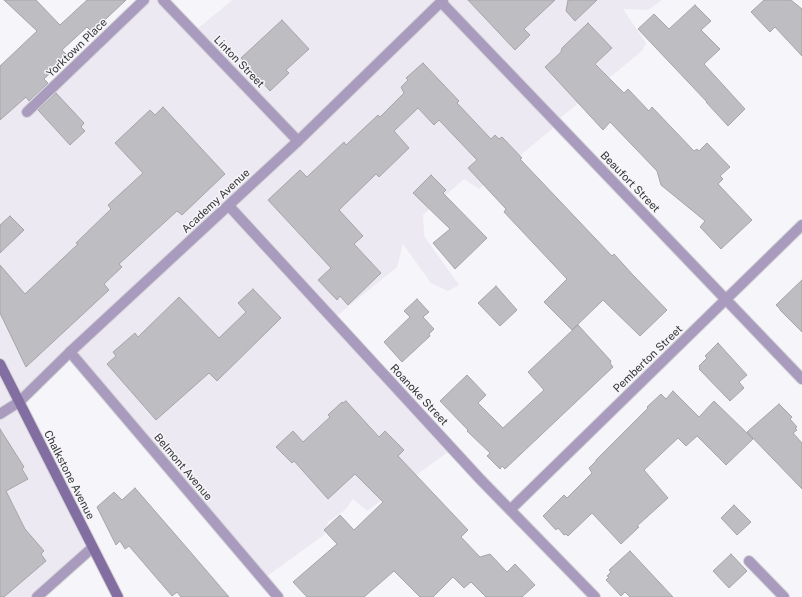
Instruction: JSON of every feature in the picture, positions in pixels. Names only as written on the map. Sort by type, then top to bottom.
[{"type":"main road","name":"Chalkstone Avenue","points":[[0,364],[118,597]]},
{"type":"street","name":"Yorktown Place","points":[[27,112],[144,0]]},
{"type":"street","name":"Linton Street","points":[[163,0],[298,141]]},
{"type":"street","name":"Academy Avenue","points":[[0,414],[19,402],[70,352],[229,206],[442,1]]},
{"type":"street","name":"Beaufort Street","points":[[442,1],[802,379]]},
{"type":"street","name":"Roanoke Street","points":[[229,206],[475,474],[595,597]]},
{"type":"street","name":"Pemberton Street","points":[[510,510],[802,225]]},
{"type":"street","name":"Belmont Avenue","points":[[70,352],[278,597]]},
{"type":"street","points":[[36,597],[92,548]]},
{"type":"street","points":[[749,561],[784,597]]},
{"type":"shaded area","points":[[143,0],[161,0],[196,30],[232,0],[662,0],[648,10],[623,9],[646,43],[642,51],[559,119],[551,130],[479,189],[464,179],[423,215],[424,236],[459,285],[448,291],[431,283],[403,244],[397,267],[332,320],[446,445],[448,452],[367,511],[353,499],[345,510],[328,522],[324,535],[263,579],[67,354],[22,399],[92,541],[32,597],[0,597],[0,72],[34,103]]},
{"type":"building","points":[[4,0],[36,0],[60,25],[87,0],[126,0],[92,32],[87,27],[62,50],[68,56],[44,79],[48,83],[29,101],[26,97],[0,120],[0,66],[37,31]]},
{"type":"building","points":[[468,0],[555,0],[524,29],[530,35],[515,50]]},
{"type":"building","points":[[568,0],[597,0],[575,21],[566,11]]},
{"type":"building","points":[[764,0],[791,0],[802,9],[802,56],[775,27],[770,32],[751,12]]},
{"type":"building","points":[[695,5],[711,21],[701,30],[720,49],[704,64],[745,109],[728,126],[638,29],[654,14],[669,29]]},
{"type":"building","points":[[282,20],[309,49],[286,70],[289,73],[270,91],[241,58]]},
{"type":"building","points":[[588,23],[612,48],[595,64],[624,93],[628,89],[649,111],[652,107],[694,151],[697,149],[699,151],[707,143],[730,167],[720,176],[723,179],[718,184],[752,220],[721,249],[700,227],[705,221],[661,185],[657,171],[610,122],[603,130],[545,67]]},
{"type":"building","points":[[423,63],[459,101],[457,103],[491,139],[495,135],[499,139],[502,137],[522,158],[520,159],[612,256],[614,254],[667,310],[640,336],[603,300],[572,330],[544,302],[567,279],[504,212],[506,209],[468,168],[477,160],[439,120],[434,125],[418,108],[394,131],[409,148],[379,177],[376,174],[339,210],[363,236],[354,244],[381,273],[348,305],[340,296],[337,300],[318,280],[331,268],[268,200],[300,170],[307,177],[344,142],[346,145],[378,115],[380,117],[404,93],[401,87],[408,80],[406,78]]},
{"type":"building","points":[[56,93],[84,123],[81,127],[85,131],[70,145],[38,110]]},
{"type":"building","points":[[163,107],[225,174],[182,215],[177,211],[119,264],[122,267],[104,284],[109,290],[26,367],[0,313],[0,265],[25,294],[78,244],[76,243],[111,209],[108,205],[143,173],[115,143],[150,110],[155,115]]},
{"type":"building","points":[[431,175],[446,190],[443,193],[487,238],[455,269],[433,243],[450,229],[413,193]]},
{"type":"building","points":[[10,216],[24,230],[0,253],[0,225]]},
{"type":"building","points":[[802,280],[802,332],[776,305]]},
{"type":"building","points":[[496,286],[517,310],[500,326],[478,303]]},
{"type":"building","points":[[253,289],[281,318],[217,381],[209,373],[156,420],[107,364],[116,356],[113,352],[135,333],[138,337],[179,297],[219,338],[246,312],[238,303]]},
{"type":"building","points":[[417,299],[429,312],[423,317],[434,329],[429,334],[430,336],[402,362],[384,342],[410,317],[404,311]]},
{"type":"building","points":[[578,325],[611,361],[610,363],[613,367],[505,469],[502,466],[500,469],[487,456],[490,453],[467,431],[468,430],[440,401],[467,375],[486,395],[478,403],[503,428],[544,390],[528,372]]},
{"type":"building","points":[[718,343],[747,375],[739,382],[744,388],[730,401],[699,369],[699,366],[707,358],[705,356]]},
{"type":"building","points":[[673,391],[699,417],[714,401],[753,439],[726,465],[697,436],[686,446],[678,438],[644,470],[668,498],[637,526],[639,527],[621,544],[592,513],[568,536],[566,534],[564,535],[558,528],[556,530],[543,516],[564,495],[567,498],[592,473],[589,468],[648,408],[647,407],[661,394],[666,399]]},
{"type":"building","points":[[346,401],[379,437],[385,431],[404,450],[398,456],[468,530],[461,537],[480,557],[490,554],[507,572],[515,564],[535,585],[522,597],[486,597],[471,582],[464,588],[453,577],[433,597],[420,597],[394,571],[364,597],[307,597],[293,582],[337,544],[324,530],[340,515],[354,530],[383,502],[355,474],[328,499],[294,461],[292,463],[276,447],[293,431],[303,442],[330,417],[328,415],[342,402],[343,403]]},
{"type":"building","points":[[779,404],[792,417],[790,419],[797,427],[795,428],[797,430],[793,433],[802,443],[802,489],[747,432]]},
{"type":"building","points":[[0,429],[24,467],[22,469],[28,479],[6,491],[25,529],[44,551],[41,554],[46,561],[4,597],[0,597]]},
{"type":"building","points":[[135,488],[229,597],[181,597],[177,592],[172,596],[129,546],[125,549],[120,541],[116,545],[97,507],[114,492],[122,500]]},
{"type":"building","points":[[734,505],[751,522],[737,535],[721,518]]},
{"type":"building","points":[[630,551],[673,597],[630,597],[625,592],[621,596],[606,580],[609,577],[607,576],[611,572],[609,570]]},
{"type":"building","points":[[731,554],[747,571],[729,588],[713,571]]}]
